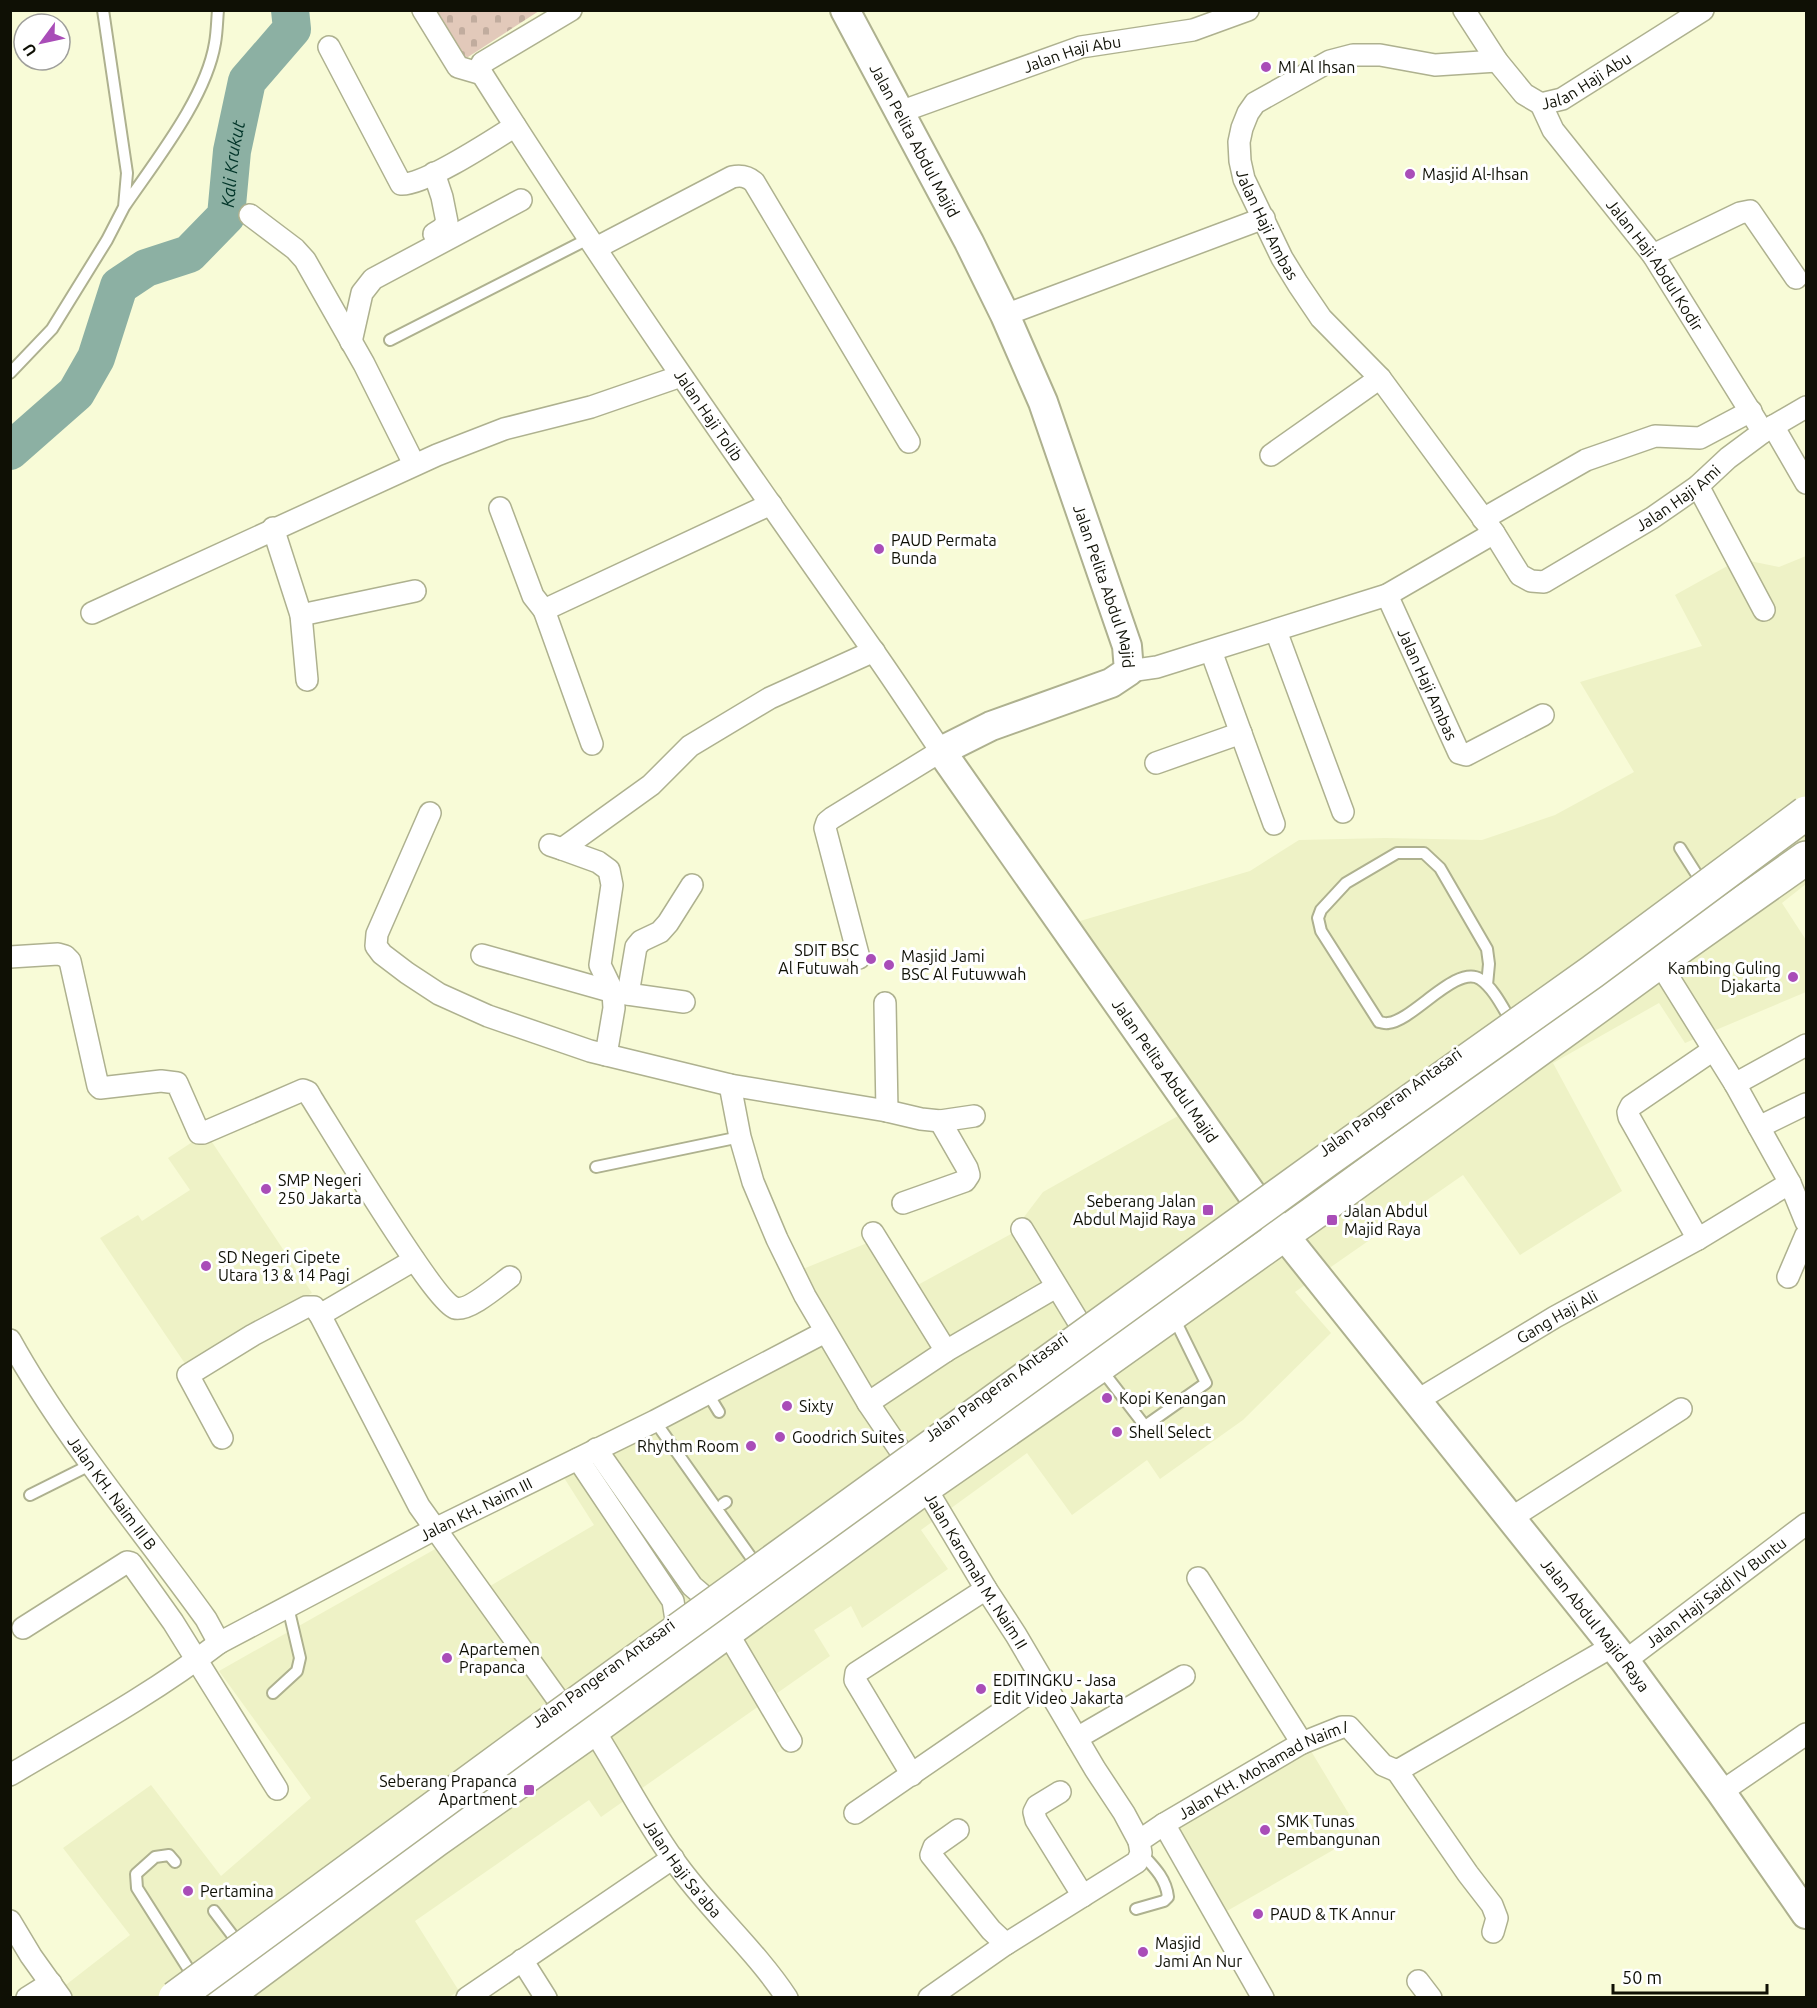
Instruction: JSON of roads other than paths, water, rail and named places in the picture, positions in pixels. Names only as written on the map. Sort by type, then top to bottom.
[{"type":"main road","name":"Jalan Pangeran Antasari","points":[[158,1998],[190,1989],[236,1940],[706,1598],[756,1557],[903,1455],[1806,799]]},
{"type":"main road","points":[[190,1989],[525,1741],[1327,1160],[1592,972],[1806,813]]},
{"type":"main road","points":[[190,1989],[523,1762],[808,1559],[1078,1361],[1602,986],[1806,835]]},
{"type":"main road","points":[[223,1998],[436,1840],[593,1729],[925,1487],[1284,1235],[1806,858]]},
{"type":"street","points":[[423,10],[459,67],[482,74]]},
{"type":"street","points":[[482,74],[480,69],[482,63],[571,10]]},
{"type":"street","name":"Jalan Pelita Abdul Majid","points":[[845,10],[1005,315],[1049,414],[1126,646],[1129,671],[1111,683],[991,726],[941,751],[1256,1200],[1284,1235]]},
{"type":"street","name":"Jalan Haji Abu","points":[[900,112],[1081,47],[1193,30],[1248,10]]},
{"type":"street","name":"Jalan Haji Abu","points":[[1464,10],[1497,61],[1524,94],[1541,104],[1562,99],[1670,20],[1703,10]]},
{"type":"street","points":[[329,47],[399,182],[404,185],[467,156],[515,126]]},
{"type":"street","name":"Jalan Haji Ambas","points":[[1497,61],[1435,65],[1380,55],[1353,55],[1330,62],[1255,103],[1248,113],[1239,142],[1240,161],[1244,179],[1282,258],[1321,318],[1380,378],[1488,526],[1520,575],[1531,581],[1544,582]]},
{"type":"street","name":"Jalan Haji Tolib","points":[[482,74],[681,376],[802,552],[874,651],[941,751]]},
{"type":"street","name":"Jalan Haji Abdul Kodir","points":[[1541,104],[1553,130],[1653,255],[1750,411],[1768,429],[1806,483]]},
{"type":"street","points":[[434,173],[447,222],[442,230],[434,234]]},
{"type":"street","points":[[593,243],[732,177],[738,175],[750,178],[909,442]]},
{"type":"street","points":[[351,342],[362,294],[373,279],[521,200]]},
{"type":"street","points":[[1653,255],[1740,213],[1750,211],[1796,278]]},
{"type":"street","points":[[250,215],[296,249],[305,260],[351,342],[414,464]]},
{"type":"street","points":[[1005,315],[1264,218]]},
{"type":"street","points":[[92,613],[414,464],[504,429],[591,406],[681,376]]},
{"type":"street","points":[[1271,455],[1380,378]]},
{"type":"street","name":"Jalan Haji Ami","points":[[1544,582],[1652,518],[1698,486],[1728,458],[1768,429],[1806,407]]},
{"type":"street","points":[[1129,671],[1157,667],[1387,596],[1586,460],[1655,436],[1700,438],[1750,411]]},
{"type":"street","points":[[1698,486],[1764,610]]},
{"type":"street","points":[[544,610],[771,504]]},
{"type":"street","points":[[500,508],[533,596],[544,610],[592,744]]},
{"type":"street","points":[[273,528],[301,615],[307,680]]},
{"type":"street","points":[[301,615],[415,591]]},
{"type":"street","name":"Jalan Haji Ambas","points":[[1387,596],[1459,753],[1466,755],[1543,715]]},
{"type":"street","points":[[1276,631],[1343,812]]},
{"type":"street","points":[[620,993],[600,965],[612,885],[609,870],[598,862],[556,847],[651,785],[690,746],[770,698],[874,651]]},
{"type":"street","points":[[1211,651],[1274,824]]},
{"type":"street","points":[[1156,763],[1241,733]]},
{"type":"street","points":[[859,958],[825,828],[827,822],[941,751]]},
{"type":"street","points":[[430,813],[377,934],[376,946],[382,954],[407,974],[439,994],[488,1016],[590,1051],[730,1085],[921,1119],[940,1121],[974,1116]]},
{"type":"street","points":[[606,1055],[614,1008],[636,947],[641,941],[660,932],[692,885]]},
{"type":"street","points":[[10,957],[58,954],[70,961],[98,1086],[102,1089],[161,1081],[177,1083],[199,1133],[299,1091],[308,1092],[414,1260],[445,1302],[456,1308],[467,1307],[510,1277]]},
{"type":"street","points":[[482,955],[620,993],[684,1002]]},
{"type":"street","points":[[1659,962],[1760,1127],[1790,1183],[1806,1222]]},
{"type":"street","points":[[885,1003],[886,1111]]},
{"type":"street","points":[[1735,1084],[1806,1045]]},
{"type":"street","points":[[1698,1239],[1628,1112],[1631,1106],[1713,1050]]},
{"type":"street","points":[[730,1085],[740,1137],[753,1182],[777,1239],[825,1332],[903,1455]]},
{"type":"street","points":[[1760,1127],[1806,1104]]},
{"type":"street","points":[[903,1203],[965,1181],[969,1175],[940,1121]]},
{"type":"street","name":"Gang Haji Ali","points":[[1418,1400],[1555,1317],[1698,1239],[1790,1183]]},
{"type":"street","points":[[1022,1229],[1081,1326]]},
{"type":"street","points":[[873,1233],[946,1351]]},
{"type":"street","name":"Jalan Abdul Majid Raya","points":[[1284,1235],[1619,1653],[1721,1792],[1806,1914]]},
{"type":"street","points":[[1788,1277],[1806,1235]]},
{"type":"street","points":[[320,1315],[414,1260]]},
{"type":"street","points":[[868,1403],[946,1351],[1056,1287]]},
{"type":"street","points":[[222,1438],[188,1375],[253,1335],[306,1307],[314,1307],[419,1506],[561,1704]]},
{"type":"street","name":"Jalan KH. Naim III","points":[[10,1775],[121,1709],[196,1661],[219,1643],[435,1529],[708,1394],[825,1332]]},
{"type":"street","name":"Jalan KH. Naim III B","points":[[10,1340],[51,1405],[206,1619],[219,1643]]},
{"type":"street","points":[[1512,1518],[1681,1410]]},
{"type":"street","points":[[587,1454],[692,1586],[706,1598]]},
{"type":"street","points":[[587,1454],[673,1601],[676,1620]]},
{"type":"street","name":"Jalan Karomah M. Naim II","points":[[903,1455],[925,1487],[1095,1769],[1124,1813],[1140,1847]]},
{"type":"street","name":"Jalan Haji Saidi IV Buntu","points":[[1619,1653],[1806,1524]]},
{"type":"street","points":[[23,1628],[129,1562],[160,1601],[277,1788]]},
{"type":"street","points":[[1198,1578],[1302,1743]]},
{"type":"street","points":[[912,1775],[855,1680],[856,1672],[986,1589]]},
{"type":"street","points":[[727,1632],[791,1741]]},
{"type":"street","points":[[1492,1932],[1497,1918],[1492,1905],[1397,1771],[1619,1653]]},
{"type":"street","points":[[1077,1738],[1184,1676]]},
{"type":"street","points":[[855,1813],[1044,1683]]},
{"type":"street","name":"Jalan KH. Mohamad Naim I","points":[[929,1998],[1006,1944],[1137,1862],[1140,1847],[1164,1824],[1302,1743],[1342,1727],[1349,1727],[1383,1765],[1397,1771]]},
{"type":"street","name":"Jalan Haji Sa'aba","points":[[593,1729],[673,1858],[711,1907],[768,1971],[787,1998]]},
{"type":"street","points":[[1721,1792],[1806,1734]]},
{"type":"street","points":[[1060,1792],[1037,1806],[1034,1812],[1036,1820],[1083,1896]]},
{"type":"street","points":[[1164,1824],[1263,1998]]},
{"type":"street","points":[[958,1830],[934,1847],[931,1855],[991,1930],[1006,1944]]},
{"type":"street","points":[[467,1998],[673,1858]]},
{"type":"street","points":[[10,1922],[56,1990],[27,1998]]},
{"type":"street","points":[[522,1960],[546,1998]]},
{"type":"street","points":[[1418,1981],[1431,1998]]},
{"type":"lane","points":[[103,10],[127,173],[124,207]]},
{"type":"lane","points":[[10,373],[52,329],[107,240],[124,207],[176,132],[206,76],[215,43],[218,10]]},
{"type":"lane","points":[[390,340],[593,243]]},
{"type":"lane","points":[[1680,848],[1699,878]]},
{"type":"lane","points":[[1487,985],[1489,964],[1487,949],[1440,868],[1424,853],[1397,853],[1346,883],[1321,910],[1317,918],[1321,931],[1378,1022],[1388,1024],[1404,1016],[1469,975],[1487,985],[1508,1016]]},
{"type":"lane","points":[[596,1167],[740,1137]]},
{"type":"lane","points":[[1099,1366],[1145,1426],[1171,1408],[1206,1383],[1172,1314]]},
{"type":"lane","points":[[708,1394],[719,1412]]},
{"type":"lane","points":[[659,1427],[756,1557]]},
{"type":"lane","points":[[30,1495],[92,1464]]},
{"type":"lane","points":[[273,1693],[297,1671],[300,1658],[288,1607]]},
{"type":"lane","points":[[1136,1909],[1164,1901],[1168,1897],[1167,1886],[1140,1847]]},
{"type":"lane","points":[[175,1862],[169,1855],[155,1857],[136,1874],[137,1888],[190,1989]]},
{"type":"lane","points":[[214,1911],[236,1940]]},
{"type":"waterway","name":"Kali Krukut","points":[[10,451],[76,393],[96,358],[119,286],[146,268],[189,254],[226,216],[232,151],[247,81],[292,29],[290,10]]},
{"type":"place","name":"MI Al Ihsan","points":[[1266,67]]},
{"type":"place","name":"Masjid Al-Ihsan","points":[[1410,174]]},
{"type":"place","name":"PAUD Permata Bunda","points":[[879,549]]},
{"type":"place","name":"SDIT BSC Al Futuwah","points":[[871,959]]},
{"type":"place","name":"Masjid Jami BSC Al Futuwwah","points":[[889,965]]},
{"type":"place","name":"Kambing Guling Djakarta","points":[[1793,977]]},
{"type":"place","name":"SMP Negeri 250 Jakarta","points":[[266,1189]]},
{"type":"place","name":"Seberang Jalan Abdul Majid Raya","points":[[1208,1210]]},
{"type":"place","name":"Jalan Abdul Majid Raya","points":[[1332,1220]]},
{"type":"place","name":"SD Negeri Cipete Utara 13 & 14 Pagi","points":[[206,1266]]},
{"type":"place","name":"Kopi Kenangan","points":[[1107,1398]]},
{"type":"place","name":"Sixty","points":[[787,1406]]},
{"type":"place","name":"Shell Select","points":[[1117,1432]]},
{"type":"place","name":"Goodrich Suites","points":[[780,1437]]},
{"type":"place","name":"Rhythm Room","points":[[751,1446]]},
{"type":"place","name":"Apartemen Prapanca","points":[[447,1658]]},
{"type":"place","name":"EDITINGKU - Jasa Edit Video Jakarta","points":[[981,1689]]},
{"type":"place","name":"Seberang Prapanca Apartment","points":[[529,1790]]},
{"type":"place","name":"SMK Tunas Pembangunan","points":[[1265,1830]]},
{"type":"place","name":"Pertamina","points":[[188,1891]]},
{"type":"place","name":"PAUD & TK Annur","points":[[1258,1914]]},
{"type":"place","name":"Masjid Jami An Nur","points":[[1143,1952]]}]
